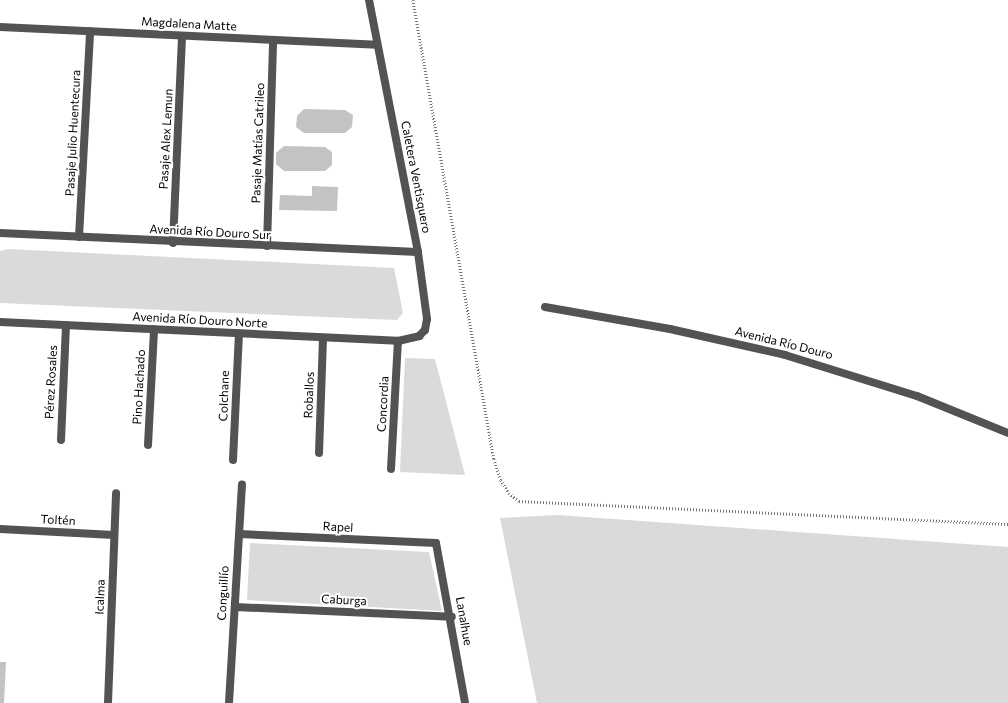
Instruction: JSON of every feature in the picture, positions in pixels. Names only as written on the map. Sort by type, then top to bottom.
[{"type":"street","name":"Caletera Ventisquero","points":[[369,0],[418,252],[427,319],[425,330],[419,336],[398,341]]},
{"type":"street","name":"Magdalena Matte","points":[[0,27],[377,46]]},
{"type":"street","name":"Pasaje Julio Huentecura","points":[[79,237],[90,31]]},
{"type":"street","name":"Pasaje Alex Lemun","points":[[173,242],[182,36]]},
{"type":"street","name":"Pasaje Matías Catrileo","points":[[267,246],[273,41]]},
{"type":"street","name":"Avenida Río Douro Sur","points":[[0,233],[418,252]]},
{"type":"street","name":"Avenida Río Douro","points":[[545,307],[670,329],[785,355],[918,396],[1008,433]]},
{"type":"street","name":"Avenida Río Douro Norte","points":[[0,322],[398,341]]},
{"type":"street","name":"Pérez Rosales","points":[[61,440],[66,325]]},
{"type":"street","name":"Pino Hachado","points":[[148,445],[154,329]]},
{"type":"street","name":"Colchane","points":[[233,460],[239,333]]},
{"type":"street","name":"Roballos","points":[[319,453],[323,338]]},
{"type":"street","name":"Concordia","points":[[391,469],[398,341]]},
{"type":"street","name":"Conguillío","points":[[229,703],[242,484]]},
{"type":"street","name":"Icalma","points":[[108,703],[116,492]]},
{"type":"street","name":"Toltén","points":[[0,529],[114,535]]},
{"type":"street","name":"Rapel","points":[[239,534],[436,543]]},
{"type":"street","name":"Lanalhue","points":[[436,543],[452,617],[465,703]]},
{"type":"street","name":"Caburga","points":[[235,607],[452,617]]},
{"type":"path","points":[[413,0],[494,459],[501,480],[509,493],[519,501],[1008,524]]},
{"type":"shaded area","points":[[8,249],[394,268],[403,313],[397,320],[0,303],[0,251]]},
{"type":"shaded area","points":[[405,358],[435,359],[465,475],[400,472]]},
{"type":"shaded area","points":[[557,515],[1008,547],[1008,703],[537,703],[500,518]]},
{"type":"shaded area","points":[[250,543],[429,552],[442,611],[247,600]]},
{"type":"building","points":[[304,109],[345,110],[353,115],[352,127],[345,133],[304,133],[296,127],[297,116]]},
{"type":"building","points":[[284,146],[325,147],[332,152],[332,165],[325,171],[284,171],[276,164],[276,153]]},
{"type":"building","points":[[312,186],[338,187],[337,211],[279,210],[280,195],[312,196]]},
{"type":"building","points":[[0,662],[6,662],[4,703],[0,703]]}]
